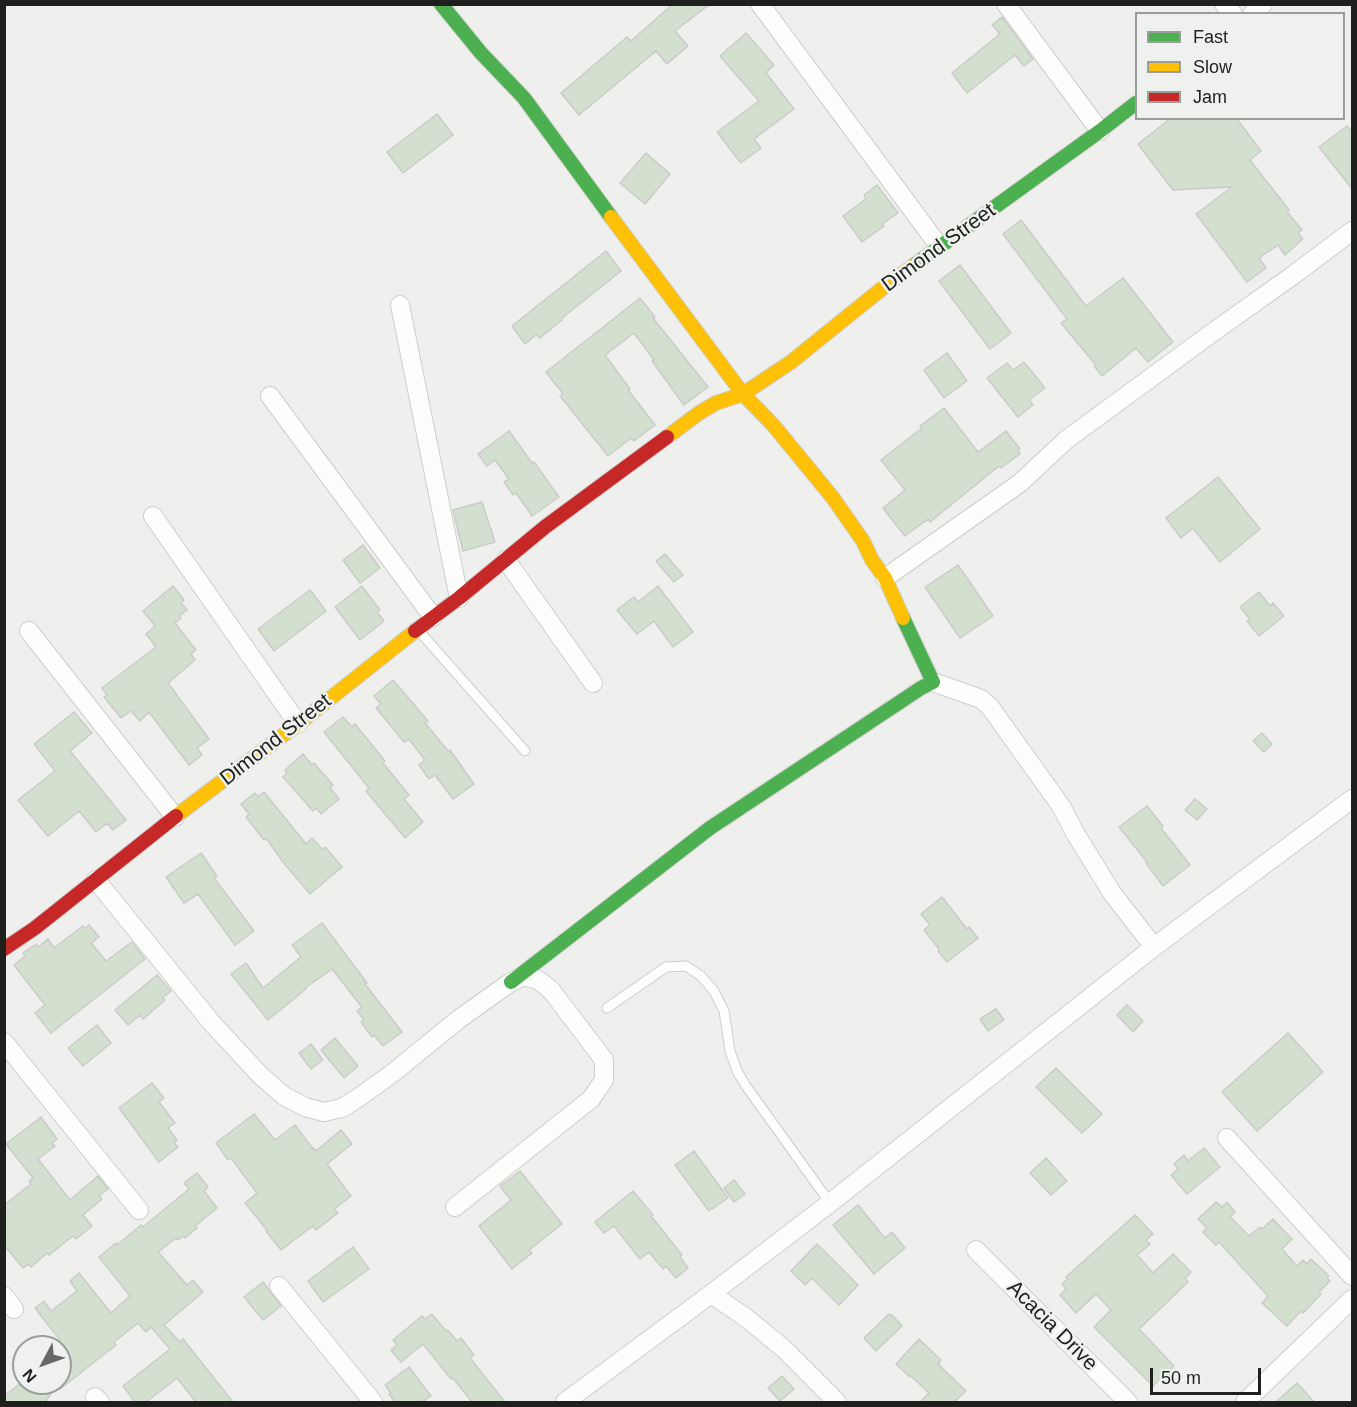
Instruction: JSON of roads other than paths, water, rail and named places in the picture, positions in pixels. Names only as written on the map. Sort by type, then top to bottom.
[{"type":"street","points":[[441,4],[481,53],[524,98],[743,394],[817,476],[885,578],[933,682],[981,699],[990,707],[1061,806],[1112,893],[1154,947]]},
{"type":"street","points":[[760,4],[939,246]]},
{"type":"street","points":[[1006,4],[1100,131]]},
{"type":"street","name":"Dimond Street","points":[[4,949],[35,928],[175,817],[298,724],[459,598],[545,527],[699,413],[716,403],[743,394],[791,362],[858,307],[939,246],[1135,105]]},
{"type":"street","points":[[885,578],[1020,483],[1066,440],[1353,231]]},
{"type":"street","points":[[400,304],[459,598]]},
{"type":"street","points":[[270,396],[433,617]]},
{"type":"street","points":[[153,516],[298,724]]},
{"type":"street","points":[[506,560],[593,683]]},
{"type":"street","points":[[29,631],[175,817]]},
{"type":"street","points":[[96,880],[211,1022],[260,1075],[284,1096],[305,1107],[324,1112],[342,1108],[394,1072],[459,1019],[511,982],[711,828],[933,682]]},
{"type":"street","points":[[565,1402],[830,1203],[1154,947],[1353,799]]},
{"type":"street","points":[[455,1208],[591,1099],[604,1080],[604,1060],[551,990],[538,980],[524,976],[511,982]]},
{"type":"street","points":[[4,1042],[139,1210]]},
{"type":"street","points":[[1227,1138],[1353,1276]]},
{"type":"street","name":"Acacia Drive","points":[[976,1250],[1128,1402]]},
{"type":"street","points":[[279,1286],[373,1402]]},
{"type":"street","points":[[711,1294],[745,1317],[783,1348],[837,1402]]},
{"type":"street","points":[[1245,1402],[1353,1299]]},
{"type":"lane","points":[[417,629],[525,751]]},
{"type":"lane","points":[[607,1008],[666,967],[686,966],[701,976],[714,991],[724,1011],[730,1051],[742,1078],[830,1203]]}]
